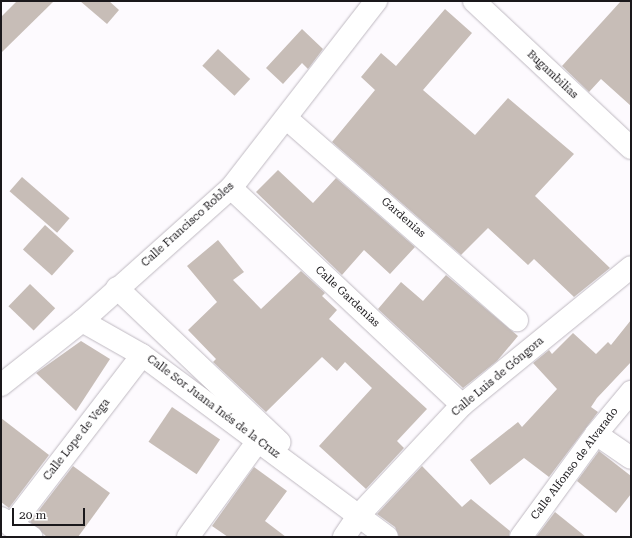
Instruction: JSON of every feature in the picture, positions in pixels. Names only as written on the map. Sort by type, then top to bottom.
[{"type":"street","name":"Calle Francisco Robles","points":[[1,385],[82,321],[117,288],[231,188],[376,1]]},
{"type":"street","name":"Bugambilias","points":[[474,1],[631,148]]},
{"type":"street","name":"Gardenias","points":[[286,118],[518,320]]},
{"type":"street","name":"Calle Gardenias","points":[[231,188],[462,405]]},
{"type":"street","name":"Calle Luis de Góngora","points":[[344,537],[359,515],[462,405],[631,267]]},
{"type":"street","name":"Calle Sor Juana Inés de la Cruz","points":[[117,288],[339,499]]},
{"type":"street","name":"Calle Sor Juana Inés de la Cruz","points":[[82,321],[142,355],[339,499],[387,537]]},
{"type":"street","name":"Calle Lope de Vega","points":[[20,531],[142,355]]},
{"type":"street","name":"Calle Alfonso de Alvarado","points":[[521,537],[596,434],[631,392]]},
{"type":"street","points":[[596,434],[631,458]]},
{"type":"street","points":[[188,537],[258,441]]},
{"type":"building","points":[[17,1],[54,1],[1,53],[1,17]]},
{"type":"building","points":[[80,1],[109,1],[119,10],[107,24]]},
{"type":"building","points":[[621,1],[631,1],[631,106],[601,79],[589,92],[562,66]]},
{"type":"building","points":[[445,9],[472,33],[423,90],[475,135],[508,98],[574,154],[535,196],[610,268],[574,297],[534,259],[528,265],[488,228],[461,255],[332,142],[375,90],[361,77],[381,53],[396,66]]},
{"type":"building","points":[[302,29],[323,49],[308,69],[302,63],[283,84],[266,68]]},
{"type":"building","points":[[218,49],[250,79],[234,96],[202,66]]},
{"type":"building","points":[[278,170],[313,203],[336,178],[415,247],[390,274],[364,250],[342,275],[256,192]]},
{"type":"building","points":[[22,177],[70,218],[57,233],[10,191]]},
{"type":"building","points":[[45,225],[74,251],[52,276],[23,250]]},
{"type":"building","points":[[218,240],[244,272],[233,280],[261,309],[301,271],[325,293],[322,296],[337,310],[329,319],[427,409],[397,441],[404,448],[366,489],[319,446],[372,388],[345,362],[337,371],[322,357],[266,412],[213,362],[216,359],[188,330],[217,302],[187,266]]},
{"type":"building","points":[[446,275],[518,336],[497,361],[463,388],[378,309],[401,282],[423,301]]},
{"type":"building","points":[[30,284],[55,308],[34,331],[8,306]]},
{"type":"building","points":[[631,320],[631,362],[597,398],[591,407],[598,412],[549,477],[524,458],[490,485],[470,460],[518,422],[522,427],[557,389],[533,363],[549,350],[552,354],[573,333],[596,354],[608,342],[611,345]]},
{"type":"building","points":[[81,341],[110,359],[76,411],[36,373]]},
{"type":"building","points":[[172,407],[220,439],[197,474],[149,442]]},
{"type":"building","points":[[1,418],[49,455],[9,508],[1,502]]},
{"type":"building","points":[[599,451],[631,476],[631,494],[616,513],[577,481]]},
{"type":"building","points":[[73,466],[110,493],[78,537],[47,537],[30,522]]},
{"type":"building","points":[[422,466],[462,507],[471,499],[510,531],[509,537],[399,537],[395,527],[377,514]]},
{"type":"building","points":[[254,467],[287,491],[265,521],[286,537],[228,537],[212,526]]},
{"type":"building","points":[[555,512],[586,537],[536,537]]}]
